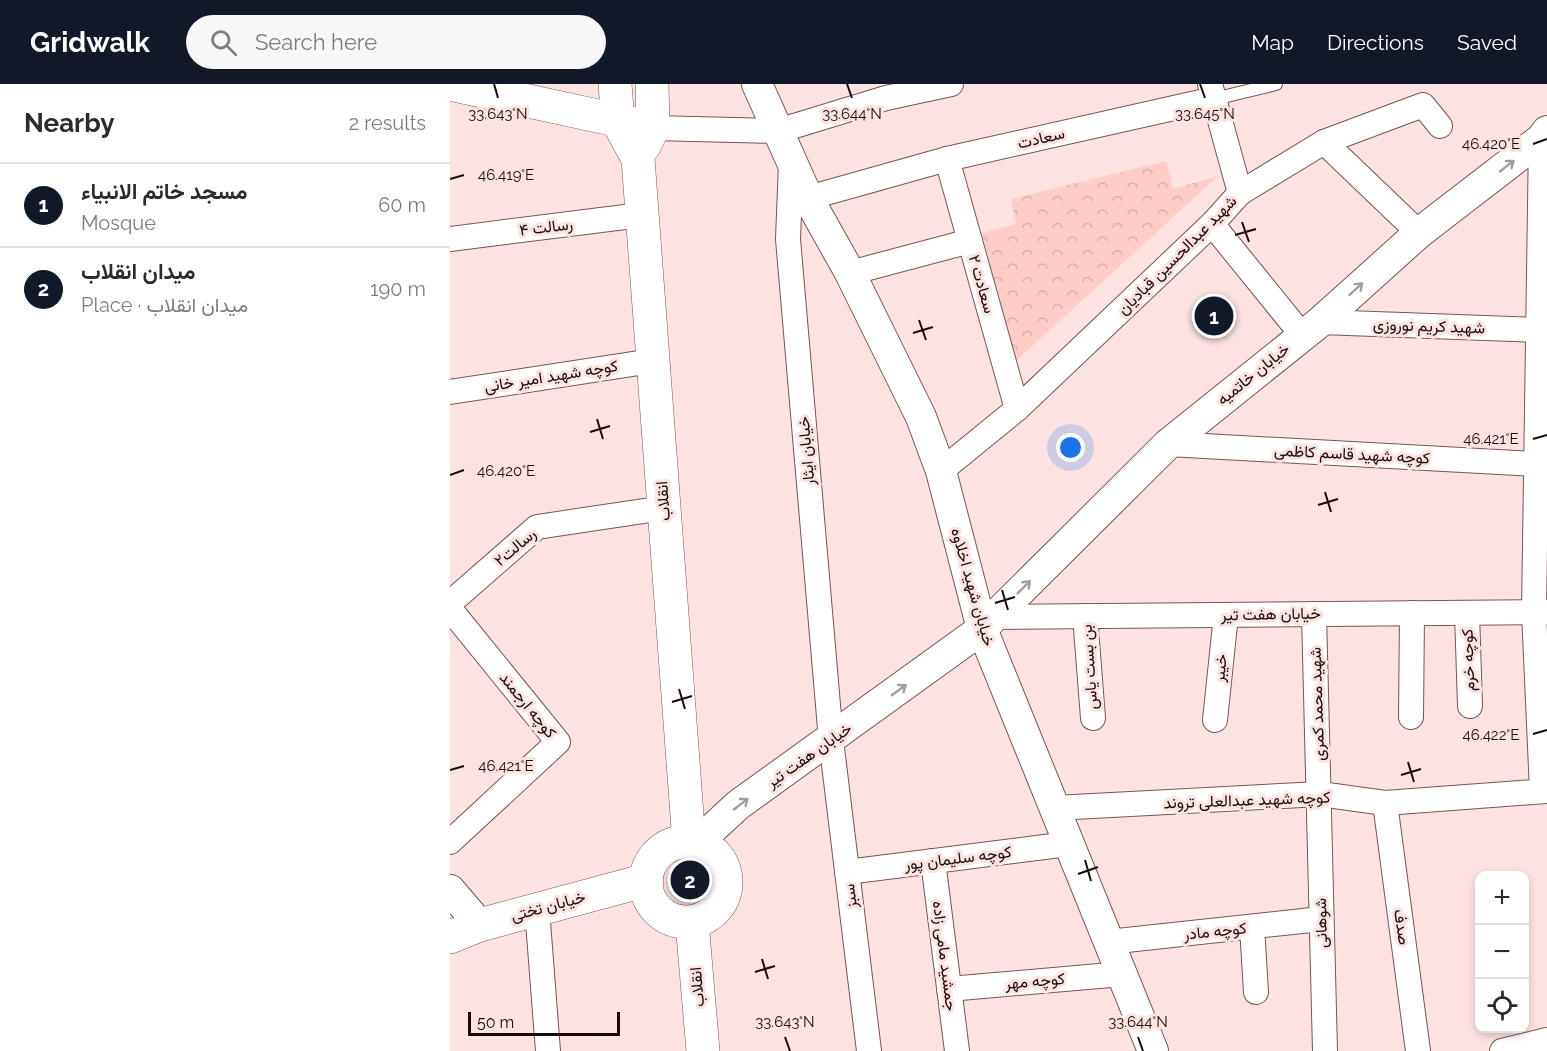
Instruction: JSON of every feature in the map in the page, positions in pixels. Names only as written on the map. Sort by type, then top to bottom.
[{"type":"main road","points":[[615,84],[618,122]]},
{"type":"main road","points":[[468,86],[618,122],[653,128],[652,84]]},
{"type":"main road","name":"انقلاب","points":[[618,122],[638,159],[663,508],[693,842]]},
{"type":"main road","name":"انقلاب","points":[[638,159],[653,128]]},
{"type":"main road","points":[[678,842],[693,842],[710,849],[720,859],[726,871],[727,885],[724,898],[716,910],[705,918],[692,922],[679,922],[656,909],[649,898],[647,880],[651,862],[658,853],[678,842]]},
{"type":"main road","name":"خیابان تختی","points":[[450,937],[480,925],[647,880]]},
{"type":"main road","name":"انقلاب","points":[[692,922],[703,1051]]},
{"type":"street","name":"خیابان شهید اخلاوه","points":[[757,84],[808,198],[850,273],[921,417],[941,471],[988,623],[1068,844],[1153,1051]]},
{"type":"street","points":[[653,128],[778,131],[884,91],[951,84]]},
{"type":"street","points":[[1212,91],[1240,193]]},
{"type":"street","name":"سعادت","points":[[808,198],[947,159],[1212,91]]},
{"type":"street","name":"شهید عبدالحسین قبادیان","points":[[941,471],[1017,409],[1212,224],[1240,193],[1324,142],[1423,105],[1440,126]]},
{"type":"street","points":[[1544,791],[1536,464],[1542,380],[1545,136]]},
{"type":"street","name":"خیابان خاتمیه","points":[[988,623],[1168,444],[1311,329],[1419,233],[1545,136]]},
{"type":"street","points":[[1324,142],[1419,233]]},
{"type":"street","name":"سعادت ۲","points":[[947,159],[1017,409]]},
{"type":"street","name":"خیابان ایثار","points":[[791,161],[788,239],[831,740]]},
{"type":"street","name":"رسالت ۴","points":[[450,240],[641,215]]},
{"type":"street","points":[[1212,224],[1311,329]]},
{"type":"street","points":[[850,273],[970,241]]},
{"type":"street","name":"شهید کریم نوروزی","points":[[1311,329],[1541,319]]},
{"type":"street","name":"کوچه شهید امیر خانی","points":[[450,392],[652,361]]},
{"type":"street","name":"کوچه شهید قاسم کاظمی","points":[[1168,444],[1536,464]]},
{"type":"street","name":"رسالت۲","points":[[450,603],[537,527],[663,508]]},
{"type":"street","name":"کوچه ارجمند","points":[[450,609],[558,742],[450,842]]},
{"type":"street","name":"خیابان هفت تیر","points":[[693,842],[738,805],[831,740],[988,623],[1085,616],[1540,612]]},
{"type":"street","points":[[1411,717],[1412,613]]},
{"type":"street","name":"کوچه خرم","points":[[1467,613],[1470,706]]},
{"type":"street","name":"شهید محمد کمری","points":[[1314,614],[1320,794]]},
{"type":"street","name":"خیبر","points":[[1215,720],[1226,615]]},
{"type":"street","name":"بن بست یاس","points":[[1085,616],[1093,718]]},
{"type":"street","name":"سبز","points":[[831,740],[869,1051]]},
{"type":"street","name":"کوچه شهید عبدالعلی تروند","points":[[1055,808],[1320,794],[1385,803],[1544,791]]},
{"type":"street","name":"شوهانی","points":[[1320,794],[1325,1051]]},
{"type":"street","name":"صدف","points":[[1385,803],[1418,1051]]},
{"type":"street","name":"کوچه سلیمان پور","points":[[847,872],[1068,844]]},
{"type":"street","name":"جمشید مامی زاده","points":[[933,861],[957,1051]]},
{"type":"street","points":[[450,890],[480,925]]},
{"type":"street","points":[[537,909],[548,1051]]},
{"type":"street","name":"کوچه مادر","points":[[1108,942],[1321,919]]},
{"type":"street","points":[[1252,927],[1256,992]]},
{"type":"street","name":"کوچه مهر","points":[[949,989],[1122,974]]},
{"type":"street","points":[[1502,1051],[1547,1040]]},
{"type":"lane","name":"سعادت","points":[[1212,91],[1276,84]]},
{"type":"green space","points":[[1166,161],[1173,189],[1218,176],[1015,362],[982,233],[1016,224],[1011,199]]},
{"type":"place","name":"مسجد خاتم الانبیاء","points":[[1214,316]]},
{"type":"place","name":"میدان انقلاب","points":[[690,880]]}]
